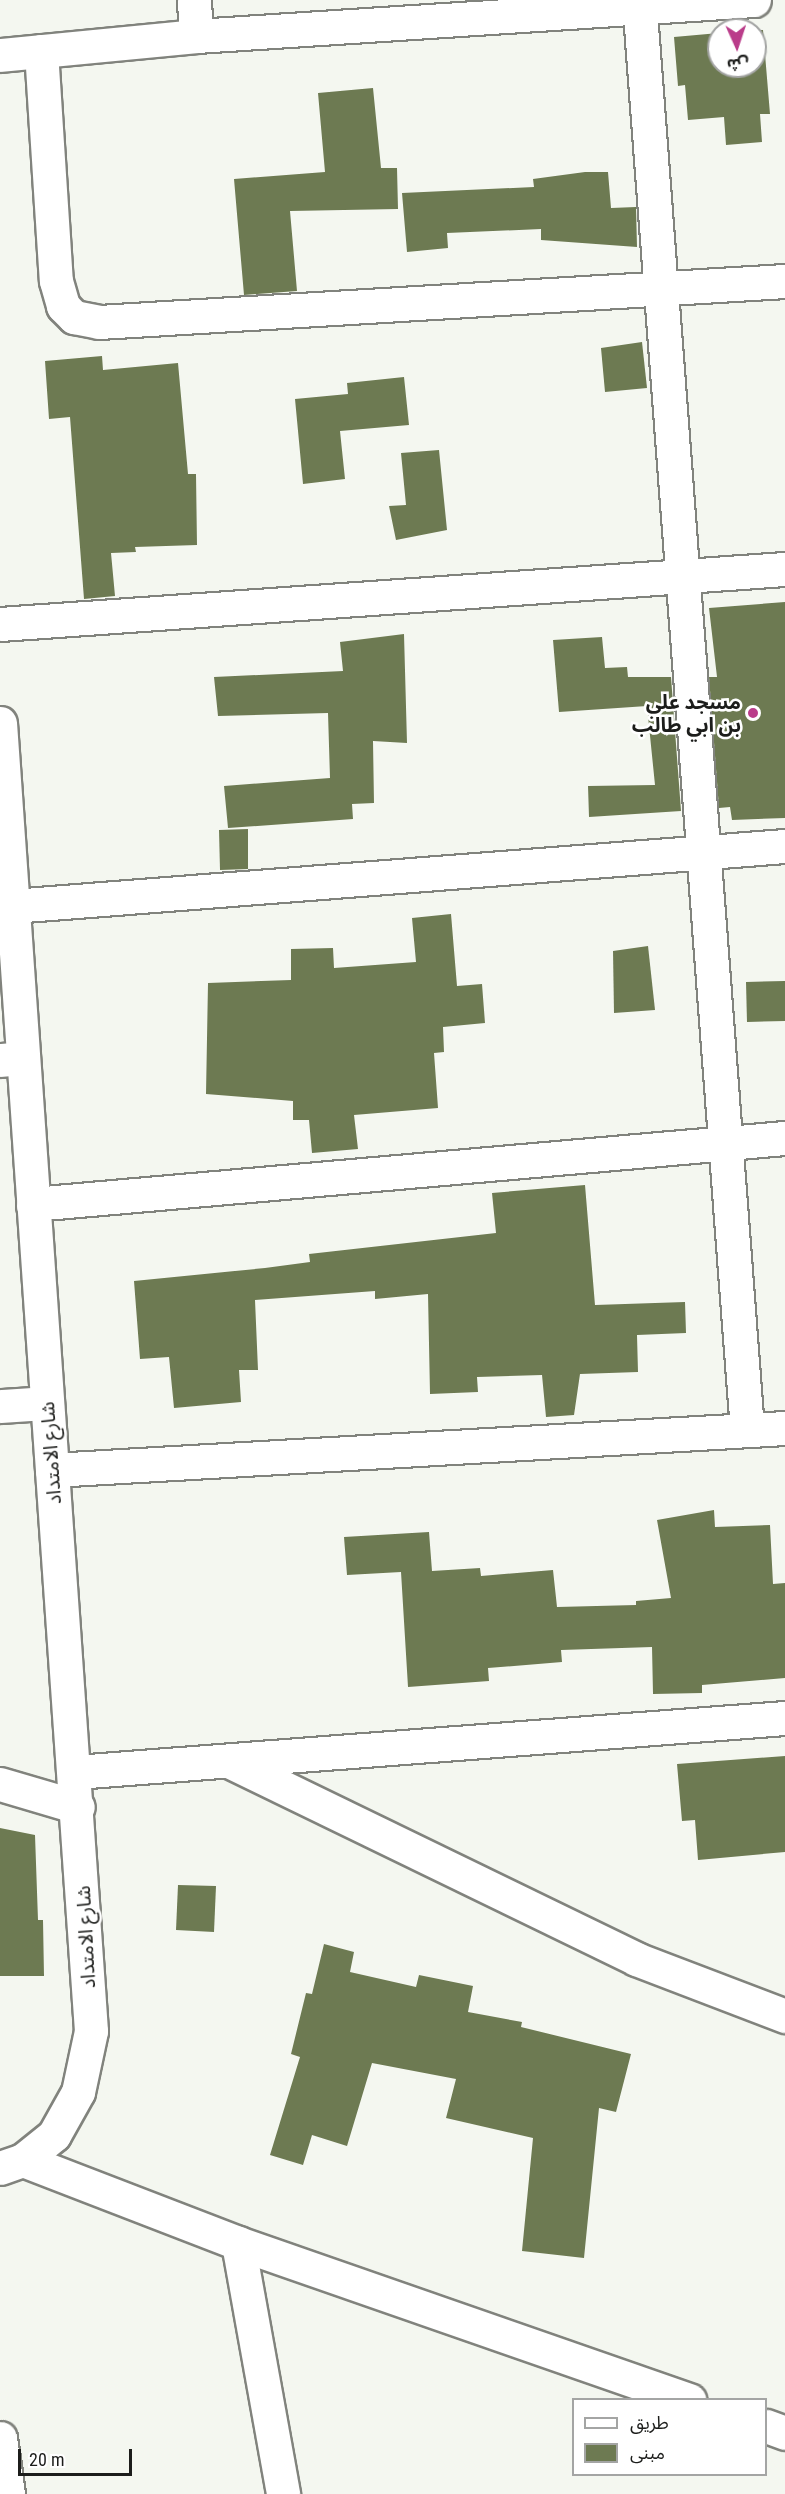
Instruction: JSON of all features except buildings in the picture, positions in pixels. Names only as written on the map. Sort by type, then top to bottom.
[{"type":"street","points":[[194,0],[196,36]]},
{"type":"street","points":[[0,55],[196,36],[640,4],[754,0]]},
{"type":"street","points":[[640,4],[659,289],[747,1430]]},
{"type":"street","points":[[41,51],[56,281],[63,306],[74,317],[99,322],[785,281]]},
{"type":"street","points":[[0,624],[785,569]]},
{"type":"street","name":"شارع الامتداد","points":[[0,723],[12,906],[11,1059],[33,1204],[78,1807],[91,2031],[78,2092],[54,2135],[11,2164]]},
{"type":"street","points":[[12,906],[785,846]]},
{"type":"street","points":[[33,1204],[785,1138]]},
{"type":"street","points":[[0,1406],[47,1403]]},
{"type":"street","points":[[52,1470],[785,1428]]},
{"type":"street","points":[[75,1772],[785,1718]]},
{"type":"street","points":[[227,1760],[636,1959],[785,2016]]},
{"type":"street","points":[[0,1784],[78,1807]]},
{"type":"street","points":[[11,2164],[683,2398]]},
{"type":"street","points":[[238,2243],[283,2494]]},
{"type":"street","points":[[767,2427],[785,2433]]},
{"type":"street","points":[[0,2438],[8,2494]]},
{"type":"place","name":"مسجد علي بن ابي طالب","points":[[753,713]]}]
